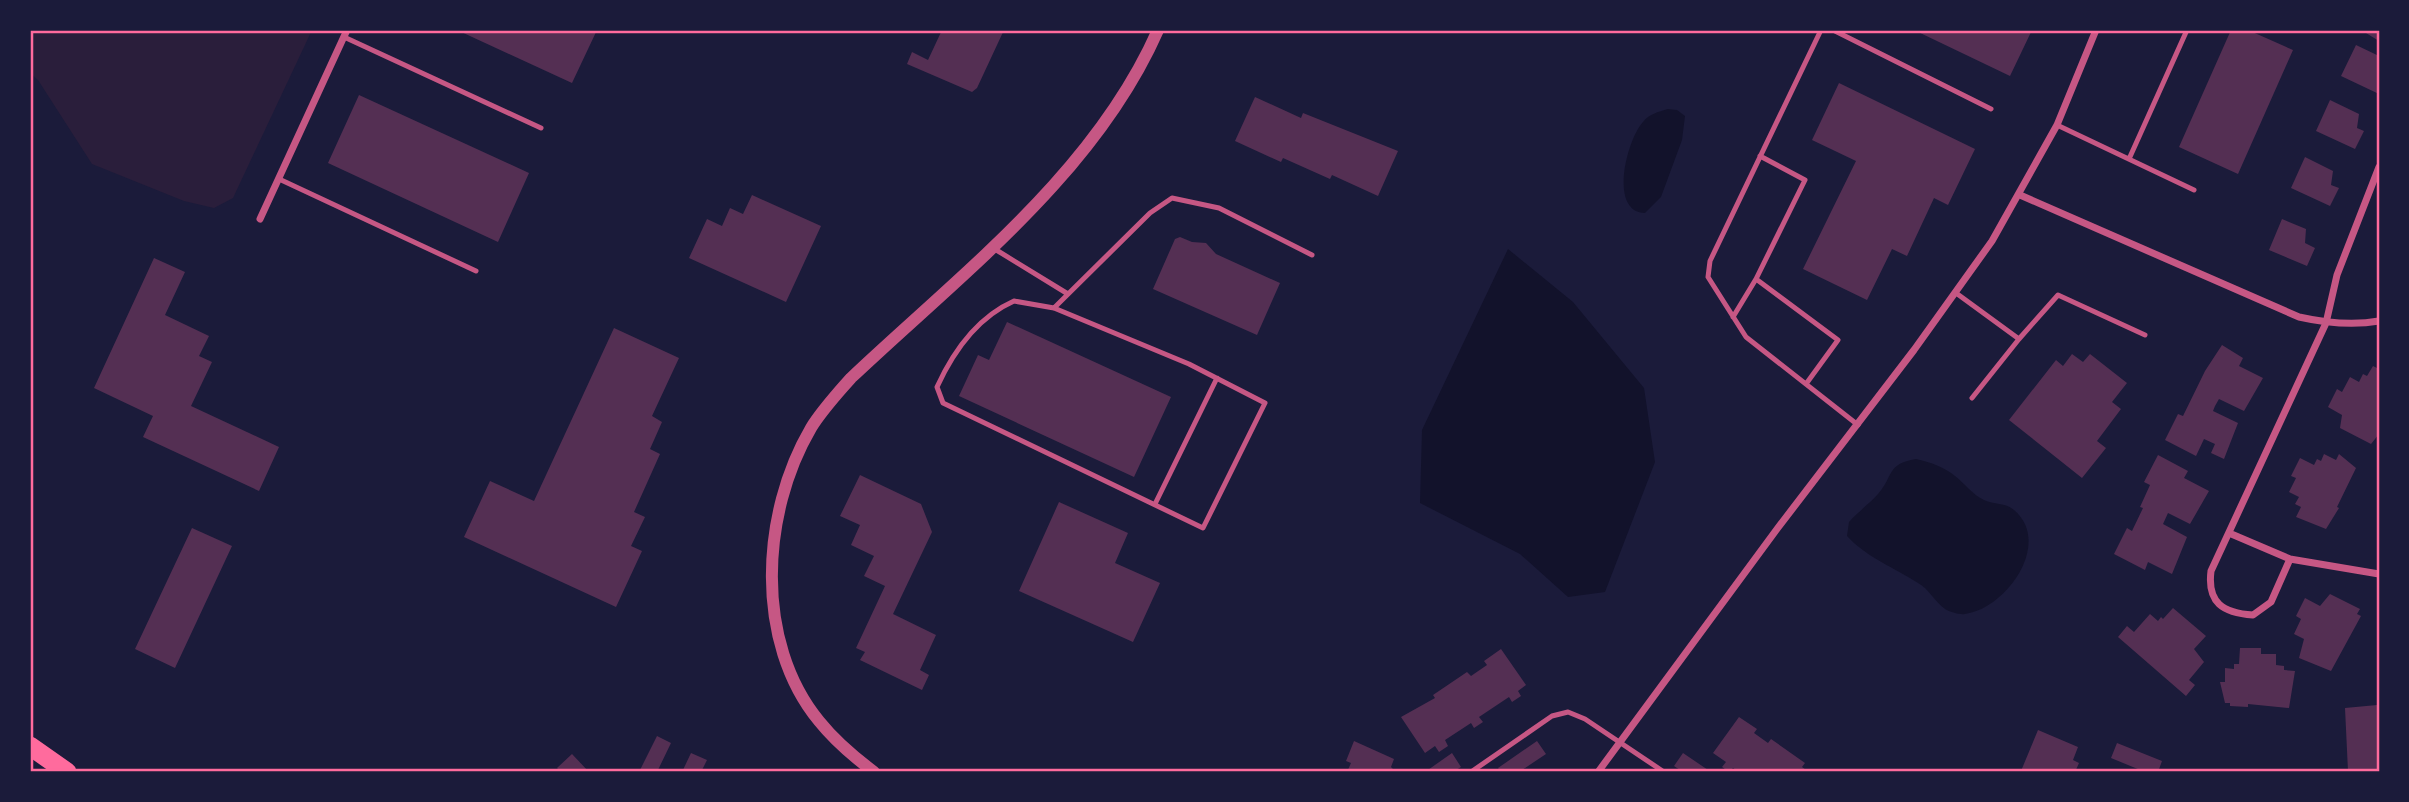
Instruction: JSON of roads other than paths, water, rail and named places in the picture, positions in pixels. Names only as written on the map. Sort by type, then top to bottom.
[{"type":"highway","points":[[30,746],[67,772]]},
{"type":"street","points":[[874,772],[847,752],[818,719],[794,680],[780,638],[772,590],[773,551],[783,492],[796,456],[828,404],[1039,202],[1083,153],[1126,94],[1158,30]]},
{"type":"street","points":[[1598,772],[1618,741],[1956,293],[2020,195],[2057,125],[2096,30]]},
{"type":"street","points":[[260,219],[345,33]]},
{"type":"street","points":[[2290,559],[2271,602],[2253,615],[2234,614],[2216,602],[2209,587],[2211,571],[2326,323],[2337,275],[2379,167]]},
{"type":"street","points":[[2020,195],[2267,306],[2326,323],[2361,324],[2379,321]]},
{"type":"street","points":[[2229,533],[2290,559],[2379,573]]},
{"type":"lane","points":[[1821,30],[1710,261],[1708,277],[1746,337],[1858,425]]},
{"type":"lane","points":[[1833,30],[1991,109]]},
{"type":"lane","points":[[2129,159],[2187,30]]},
{"type":"lane","points":[[345,33],[541,128]]},
{"type":"lane","points":[[2057,125],[2194,190]]},
{"type":"lane","points":[[1733,317],[1756,279],[1805,180],[1760,156]]},
{"type":"lane","points":[[279,179],[476,271]]},
{"type":"lane","points":[[1054,308],[1150,213],[1172,198],[1219,208],[1311,255]]},
{"type":"lane","points":[[990,247],[1068,294]]},
{"type":"lane","points":[[1756,279],[1838,340],[1806,384]]},
{"type":"lane","points":[[1956,293],[2019,339]]},
{"type":"lane","points":[[1972,398],[2058,295],[2145,335]]},
{"type":"lane","points":[[1014,301],[1054,308],[1217,378],[1265,403],[1203,528],[943,403],[937,387],[944,373],[975,328],[993,310],[1014,301]]},
{"type":"lane","points":[[1155,504],[1217,378]]},
{"type":"lane","points":[[1471,772],[1552,716],[1568,712],[1585,719],[1664,772]]}]
